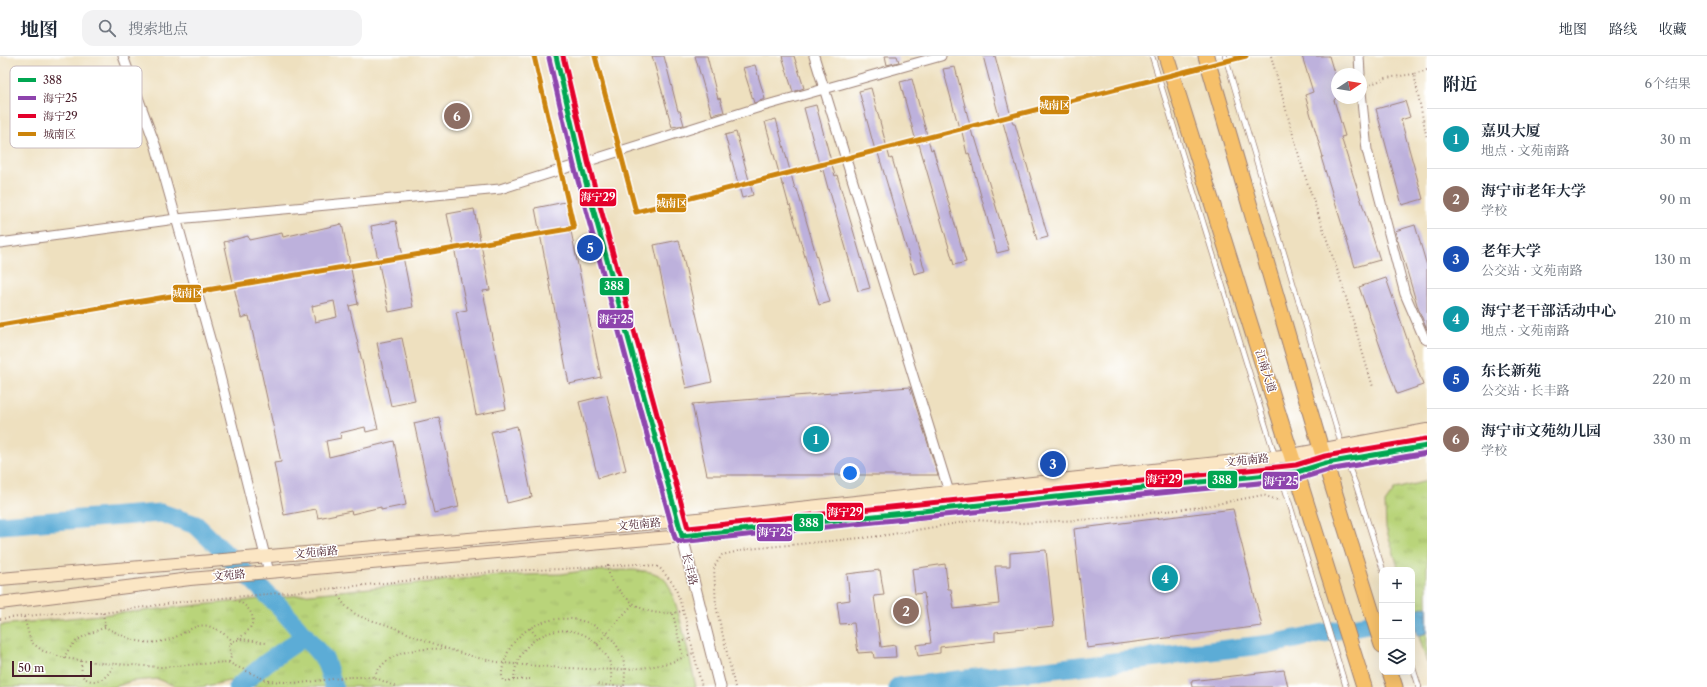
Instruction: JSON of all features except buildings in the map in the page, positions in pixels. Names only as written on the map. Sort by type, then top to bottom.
[{"type":"highway","name":"江南大道","points":[[1166,56],[1298,472],[1364,687]]},
{"type":"highway","points":[[1206,56],[1324,456],[1380,639]]},
{"type":"highway","points":[[1391,675],[1395,687]]},
{"type":"main road","name":"文苑南路","points":[[269,572],[682,536],[1298,472],[1343,445],[1427,430]]},
{"type":"main road","name":"文苑南路","points":[[259,557],[679,521],[1292,455],[1324,456],[1346,460],[1427,446]]},
{"type":"main road","name":"文苑路","points":[[0,579],[259,557]]},
{"type":"main road","name":"文苑路","points":[[0,603],[190,578],[269,572]]},
{"type":"street","points":[[124,56],[128,66]]},
{"type":"street","name":"长丰路","points":[[556,56],[581,164],[679,521],[720,687]]},
{"type":"street","points":[[814,56],[954,508]]},
{"type":"street","points":[[0,243],[176,219],[500,189],[823,88],[942,56]]},
{"type":"street","points":[[1359,56],[1360,68]]},
{"type":"street","points":[[1362,104],[1367,150],[1405,294],[1424,338],[1427,340]]},
{"type":"street","points":[[142,107],[156,147],[216,360],[259,557],[269,572]]},
{"type":"lane","points":[[1152,56],[1346,687]]},
{"type":"lane","points":[[1225,56],[1343,445],[1346,460],[1356,485],[1382,567]]},
{"type":"lane","points":[[1415,674],[1419,687]]},
{"type":"path","points":[[1271,56],[1303,170],[1341,281],[1373,387]]},
{"type":"path","points":[[1367,86],[1386,78],[1414,74],[1427,70]]},
{"type":"path","points":[[1414,74],[1427,139]]},
{"type":"path","points":[[735,687],[716,606],[714,567],[722,555],[748,550],[881,536],[976,520],[1021,523],[1099,519],[1201,507],[1263,495],[1280,500]]},
{"type":"path","points":[[0,619],[55,613],[103,613],[188,601],[336,588],[500,571],[638,564],[659,567],[675,586],[683,611],[702,687]]},
{"type":"path","points":[[608,565],[610,579],[633,604],[640,608],[658,613],[673,614],[683,611]]},
{"type":"path","points":[[336,588],[339,597],[355,614],[366,620],[388,625],[476,658],[504,663],[611,671],[669,663],[694,654]]},
{"type":"path","points":[[229,662],[231,657],[229,645],[245,634],[253,626],[254,619],[247,609],[237,600],[230,598]]},
{"type":"path","points":[[597,644],[633,604]]},
{"type":"path","points":[[103,613],[105,628]]},
{"type":"path","points":[[673,614],[683,657]]},
{"type":"path","points":[[24,617],[31,642],[43,651],[64,658],[81,661],[161,667],[229,662],[240,669],[268,681],[314,682],[349,677],[374,677],[396,687]]},
{"type":"path","points":[[530,679],[503,681],[501,675],[504,663],[516,640],[538,623],[563,618],[577,620],[588,624],[606,635],[622,656],[625,670],[624,687],[596,684]]},
{"type":"path","points":[[64,658],[70,646],[77,640],[105,628],[127,638],[147,642],[157,642],[168,640],[198,625],[209,626],[217,629],[233,641],[242,639],[266,642]]},
{"type":"path","points":[[530,628],[537,637]]},
{"type":"path","points":[[514,680],[516,664],[524,649],[537,637],[552,631],[573,631],[592,639],[607,656],[611,671],[611,685]]},
{"type":"path","points":[[680,642],[690,639]]},
{"type":"path","points":[[374,677],[378,670],[394,656],[408,650],[450,649]]},
{"type":"path","points":[[81,661],[82,676],[87,681],[95,682],[102,680],[109,675],[114,664]]},
{"type":"green space","points":[[1427,481],[1427,663],[1415,623],[1415,567],[1398,567],[1386,528],[1385,503],[1395,489]]},
{"type":"green space","points":[[633,570],[650,572],[658,575],[665,580],[669,586],[683,630],[696,687],[569,687],[529,685],[522,687],[254,687],[229,681],[202,687],[178,687],[158,679],[132,681],[114,687],[0,687],[0,625],[490,576]]},
{"type":"water","points":[[1427,606],[1427,633],[1417,636],[1415,626],[1415,609]]},
{"type":"waterway","points":[[0,525],[161,513],[196,525],[280,607],[325,660],[334,687]]},
{"type":"waterway","points":[[898,687],[1271,644],[1379,622]]},
{"type":"waterway","points":[[238,687],[266,663],[305,636]]},
{"type":"transit line","name":"城南区","points":[[0,325],[574,228],[534,56]]},
{"type":"transit line","name":"388","points":[[556,56],[581,164],[682,536],[1297,472],[1326,463],[1427,446]]},
{"type":"transit line","name":"海宁29","points":[[563,56],[588,162],[688,528],[1296,465],[1325,456],[1426,439]]},
{"type":"transit line","name":"城南区","points":[[595,56],[636,212],[1246,56]]},
{"type":"transit line","name":"海宁25","points":[[549,58],[574,166],[675,538],[679,542],[1298,479],[1328,470],[1427,453]]},
{"type":"place","name":"海宁市文苑幼儿园","points":[[457,116]]},
{"type":"place","name":"东长新苑","points":[[590,248]]},
{"type":"place","name":"嘉贝大厦","points":[[816,439]]},
{"type":"place","name":"老年大学","points":[[1053,464]]},
{"type":"place","name":"海宁老干部活动中心","points":[[1165,578]]},
{"type":"place","name":"海宁市老年大学","points":[[906,611]]}]
